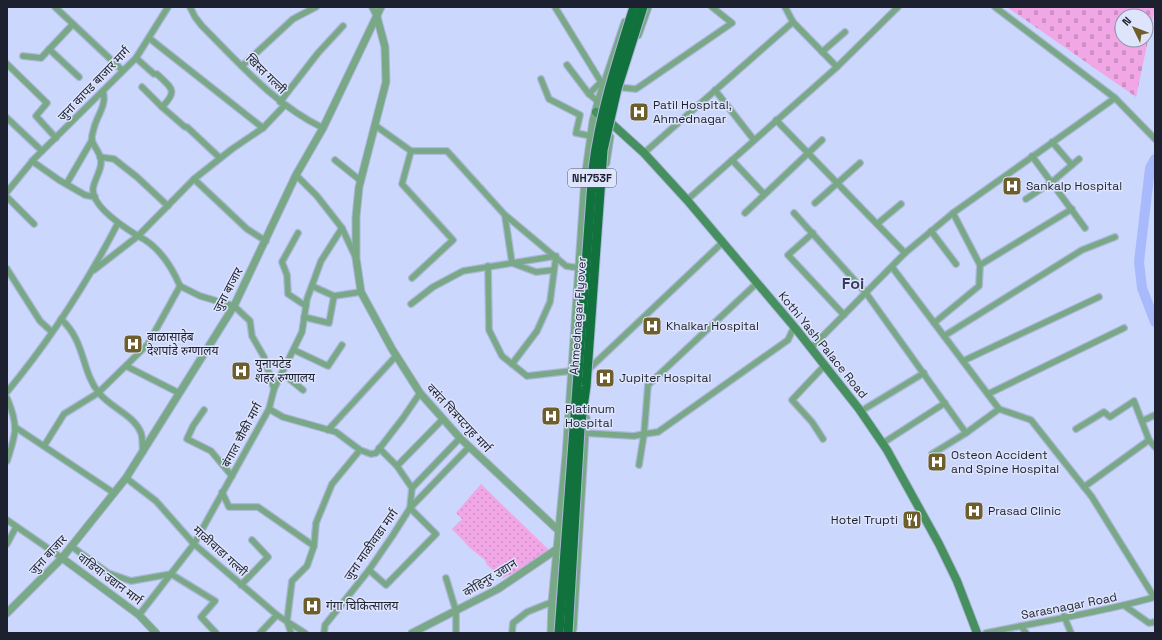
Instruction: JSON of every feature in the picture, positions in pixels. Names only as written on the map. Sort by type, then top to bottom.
[{"type":"highway","name":"Ahmednagar Flyover","points":[[558,633],[593,168],[599,126],[605,100],[634,7]]},
{"type":"highway","name":"Ahmednagar Flyover","points":[[568,633],[580,429],[586,386],[602,150],[617,89],[643,7]]},
{"type":"main road","name":"Kothi Yash Palace Road","points":[[596,112],[612,124],[644,153],[687,200],[794,327],[859,408],[882,443],[957,581],[976,633]]},
{"type":"street","points":[[55,7],[122,70]]},
{"type":"street","name":"जुना कापड बाजार मार्ग","points":[[7,192],[32,161],[103,91],[122,70],[136,58],[168,7]]},
{"type":"street","name":"खिस्त गल्ली","points":[[190,7],[194,17],[202,26],[282,104],[304,119],[323,128]]},
{"type":"street","points":[[242,66],[293,19],[316,7]]},
{"type":"street","points":[[372,7],[377,17]]},
{"type":"street","name":"जुना बाजार","points":[[7,613],[62,558],[126,478],[234,306],[296,175],[323,128],[381,7]]},
{"type":"street","points":[[555,7],[602,83],[620,88],[636,89],[732,22],[712,7]]},
{"type":"street","points":[[552,633],[552,602],[566,455],[585,178],[591,136],[602,83],[630,7]]},
{"type":"street","points":[[572,633],[584,433],[591,367],[604,176],[612,124],[620,88],[648,7]]},
{"type":"street","points":[[785,7],[794,22],[837,67]]},
{"type":"street","points":[[687,200],[837,67],[898,7]]},
{"type":"street","points":[[995,7],[1115,98],[1155,139]]},
{"type":"street","name":"वसंत चित्रपटगृह मार्ग","points":[[377,17],[385,46],[386,82],[361,181],[356,217],[356,258],[361,292],[396,356],[420,393],[442,420],[559,531]]},
{"type":"street","points":[[644,153],[794,22]]},
{"type":"street","points":[[23,56],[41,58],[73,24]]},
{"type":"street","points":[[94,270],[138,236],[194,179],[220,158],[263,128],[318,53],[343,26]]},
{"type":"street","points":[[822,52],[845,32]]},
{"type":"street","points":[[149,38],[263,128]]},
{"type":"street","points":[[49,49],[79,77]]},
{"type":"street","points":[[136,58],[172,88],[173,95],[162,107]]},
{"type":"street","points":[[7,64],[47,103],[36,116],[56,138]]},
{"type":"street","points":[[567,65],[589,94],[614,115]]},
{"type":"street","points":[[541,79],[549,98],[580,115],[576,133],[591,136]]},
{"type":"street","points":[[589,94],[602,83]]},
{"type":"street","points":[[142,87],[162,107],[185,127],[187,127],[220,158]]},
{"type":"street","points":[[715,90],[754,140]]},
{"type":"street","points":[[67,183],[92,140],[94,126],[103,108],[105,97],[103,91]]},
{"type":"street","points":[[811,348],[905,253],[953,213],[1115,98]]},
{"type":"street","points":[[7,118],[42,151]]},
{"type":"street","points":[[776,120],[905,253]]},
{"type":"street","points":[[376,126],[411,151],[447,150],[505,216],[535,242],[556,256],[566,266],[579,268]]},
{"type":"street","points":[[92,140],[102,163],[96,176],[93,191],[96,201],[118,223],[157,249],[172,269],[180,286],[200,296],[234,306],[250,321],[252,336],[264,357],[274,389]]},
{"type":"street","points":[[744,212],[822,140]]},
{"type":"street","points":[[1052,142],[1072,165]]},
{"type":"street","points":[[411,151],[402,184],[453,240],[412,278]]},
{"type":"street","points":[[1032,156],[1085,228]]},
{"type":"street","points":[[100,157],[114,159],[137,177],[168,206]]},
{"type":"street","points":[[1026,199],[1052,182],[1079,159]]},
{"type":"street","points":[[335,160],[361,181]]},
{"type":"street","points":[[732,160],[764,194]]},
{"type":"street","points":[[32,161],[59,180],[67,183],[85,195],[95,197]]},
{"type":"street","points":[[815,203],[860,163]]},
{"type":"street","points":[[296,175],[317,196],[342,228],[356,258]]},
{"type":"street","points":[[194,179],[247,229],[266,241]]},
{"type":"street","points":[[7,197],[34,224]]},
{"type":"street","points":[[877,224],[901,204]]},
{"type":"street","points":[[980,265],[1072,209]]},
{"type":"street","points":[[794,213],[866,293],[966,433]]},
{"type":"street","points":[[934,323],[979,286],[980,265],[953,213]]},
{"type":"street","points":[[505,216],[512,263]]},
{"type":"street","points":[[7,392],[52,332],[94,270],[118,223]]},
{"type":"street","name":"बंगाल चौकी मार्ग","points":[[139,615],[194,544],[222,492],[270,410],[274,389],[302,332],[306,306],[321,261],[342,228]]},
{"type":"street","points":[[931,232],[956,264]]},
{"type":"street","points":[[298,233],[282,262],[287,275],[288,294],[306,306]]},
{"type":"street","points":[[813,233],[788,255],[844,315]]},
{"type":"street","points":[[944,336],[1082,250],[1115,237]]},
{"type":"street","points":[[591,367],[723,242]]},
{"type":"street","points":[[411,304],[433,287],[463,271],[556,256]]},
{"type":"street","points":[[512,364],[538,331],[550,302],[556,256]]},
{"type":"street","points":[[512,263],[536,272],[554,270]]},
{"type":"street","points":[[488,266],[489,330],[502,356],[527,376],[571,371]]},
{"type":"street","points":[[892,267],[999,408],[1031,420],[1084,487],[1155,597]]},
{"type":"street","points":[[7,269],[40,321],[52,332]]},
{"type":"street","points":[[639,464],[644,434],[648,385],[757,283]]},
{"type":"street","points":[[44,446],[64,414],[98,392],[148,344],[180,286]]},
{"type":"street","points":[[312,286],[334,296],[361,292]]},
{"type":"street","points":[[304,317],[330,323],[334,296]]},
{"type":"street","points":[[963,361],[1099,297]]},
{"type":"street","points":[[61,319],[69,326],[79,343],[91,378],[98,392],[135,423],[142,434],[143,452]]},
{"type":"street","points":[[584,433],[634,436],[658,432],[788,340],[794,327]]},
{"type":"street","points":[[988,394],[1124,328]]},
{"type":"street","points":[[294,350],[328,366],[342,345]]},
{"type":"street","points":[[328,430],[396,356]]},
{"type":"street","points":[[823,439],[812,422],[792,400],[825,365]]},
{"type":"street","points":[[126,366],[179,393]]},
{"type":"street","points":[[282,373],[303,390]]},
{"type":"street","points":[[866,408],[924,373]]},
{"type":"street","points":[[270,410],[283,417],[336,432],[360,450],[371,454],[376,453],[420,393]]},
{"type":"street","points":[[7,398],[15,416],[16,436],[7,461]]},
{"type":"street","points":[[1076,429],[1104,412],[1110,417],[1134,401],[1150,440],[1155,447]]},
{"type":"street","points":[[882,443],[945,403]]},
{"type":"street","points":[[932,454],[966,433],[999,408]]},
{"type":"street","points":[[204,410],[193,426],[187,439],[211,451],[232,476]]},
{"type":"street","points":[[1142,421],[1155,415]]},
{"type":"street","points":[[397,466],[442,420]]},
{"type":"street","points":[[15,427],[114,493]]},
{"type":"street","points":[[380,448],[397,466],[412,488],[460,438]]},
{"type":"street","points":[[1084,487],[1150,440]]},
{"type":"street","points":[[369,570],[386,585],[436,534],[410,508],[469,447]]},
{"type":"street","points":[[291,633],[287,621],[292,581],[307,566],[314,546],[316,523],[332,484],[360,450]]},
{"type":"street","name":"माळीवाडा गल्ली","points":[[126,478],[156,501],[194,544],[241,585],[277,615],[305,633]]},
{"type":"street","name":"जुना माळीवाडा मार्ग","points":[[324,633],[325,625],[369,570],[410,508],[412,488]]},
{"type":"street","points":[[222,492],[229,507],[258,507],[314,546]]},
{"type":"street","name":"वाडिया उद्यान मार्ग","points":[[7,520],[62,558],[139,615],[156,633]]},
{"type":"street","points":[[7,544],[16,527]]},
{"type":"street","points":[[559,531],[579,533]]},
{"type":"street","points":[[241,585],[268,557],[252,540]]},
{"type":"street","points":[[71,546],[108,574],[131,581],[171,574],[216,601],[201,617],[216,633]]},
{"type":"street","points":[[558,547],[578,548]]},
{"type":"street","name":"कोहिनुर उद्यान","points":[[414,633],[498,589],[558,547]]},
{"type":"street","points":[[446,578],[456,611],[456,633]]},
{"type":"street","name":"Sarasnagar Road","points":[[986,633],[1064,616],[1125,606],[1155,597]]},
{"type":"street","points":[[512,633],[513,622],[527,612],[552,602]]},
{"type":"street","points":[[1125,606],[1150,623],[1155,622]]},
{"type":"street","points":[[260,633],[277,615]]},
{"type":"street","points":[[1064,616],[1071,633]]},
{"type":"street","points":[[1021,626],[1026,633]]},
{"type":"green space","points":[[1007,7],[1155,7],[1154,12],[1154,8],[1114,8],[1114,48],[1146,48],[1136,97]]},
{"type":"green space","points":[[481,484],[550,551],[523,569],[503,578],[487,565],[485,560],[470,548],[452,529],[462,519],[456,513]]},
{"type":"waterway","points":[[1155,159],[1150,168],[1139,262],[1142,288],[1155,322]]},
{"type":"place","name":"Patil Hospital, Ahmednagar","points":[[639,112]]},
{"type":"place","name":"Sankalp Hospital","points":[[1012,186]]},
{"type":"place","name":"Khalkar Hospital","points":[[652,326]]},
{"type":"place","name":"बाळासाहेब देशपांडे रुग्णालय","points":[[133,344]]},
{"type":"place","name":"युनायटेड शहर रुग्णालय","points":[[241,371]]},
{"type":"place","name":"Jupiter Hospital","points":[[605,378]]},
{"type":"place","name":"Platinum Hospital","points":[[551,416]]},
{"type":"place","name":"Osteon Accident and Spine Hospital","points":[[937,462]]},
{"type":"place","name":"Prasad Clinic","points":[[974,511]]},
{"type":"place","name":"Hotel Trupti","points":[[912,520]]},
{"type":"place","name":"गंगा चिकित्सालय","points":[[312,606]]},
{"type":"district","name":"Foi","points":[[853,283]]}]
